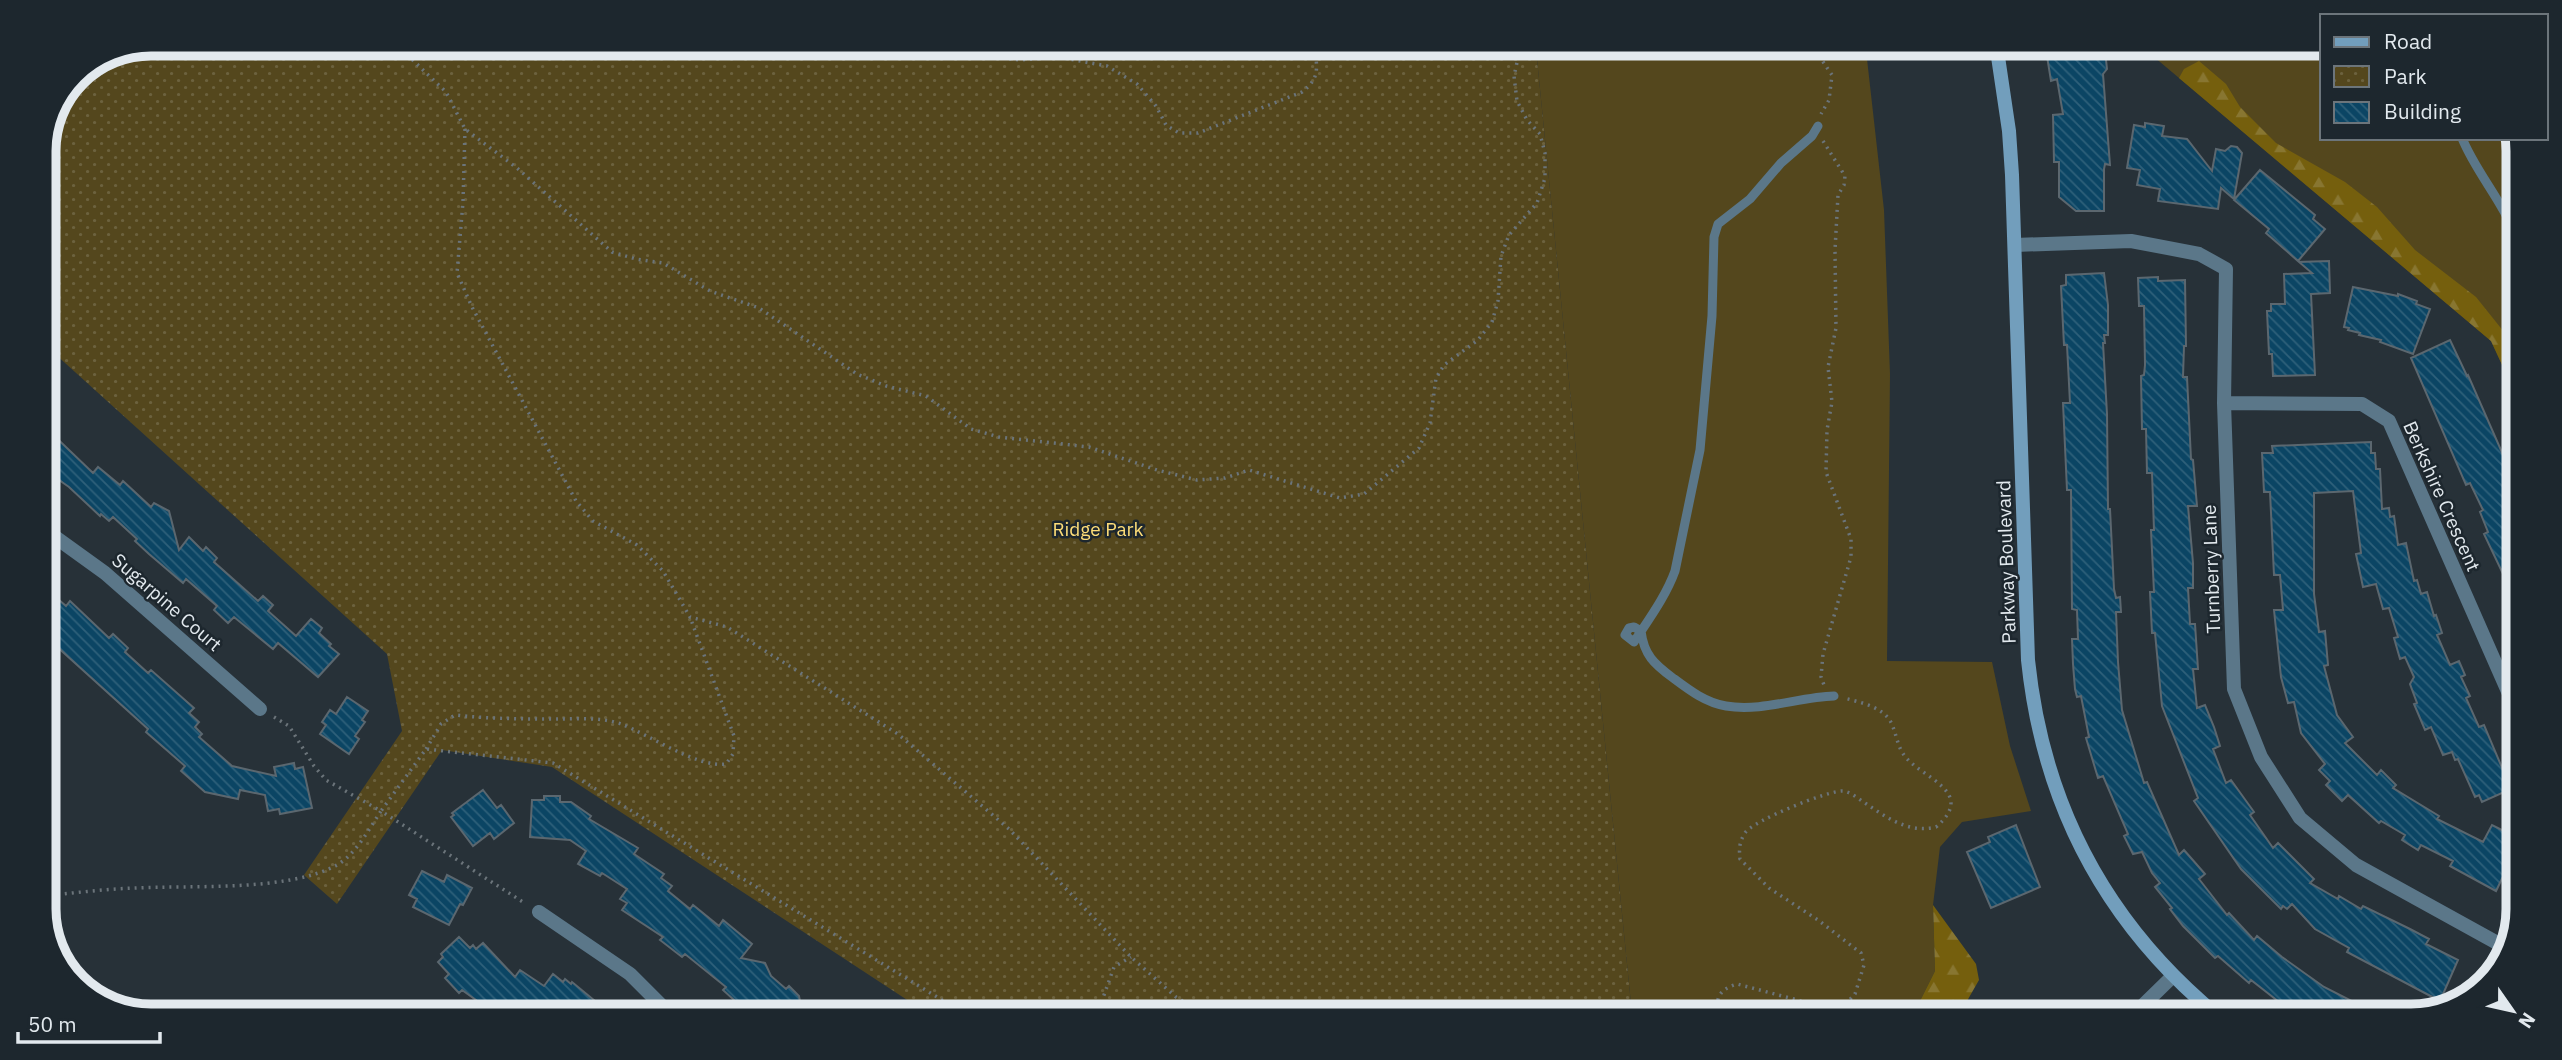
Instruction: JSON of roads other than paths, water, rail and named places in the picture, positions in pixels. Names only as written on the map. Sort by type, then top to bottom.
[{"type":"street","name":"Parkway Boulevard","points":[[1998,56],[2009,131],[2028,660],[2037,723],[2057,794],[2083,854],[2123,917],[2173,976],[2204,1004]]},
{"type":"street","name":"Turnberry Lane","points":[[2015,245],[2131,241],[2199,254],[2226,269],[2224,403],[2234,689],[2261,757],[2300,818],[2356,865],[2499,943]]},
{"type":"street","name":"Berkshire Crescent","points":[[2224,403],[2362,404],[2389,421],[2506,687]]},
{"type":"street","name":"Sugarpine Court","points":[[56,538],[105,573],[260,709]]},
{"type":"street","points":[[539,912],[630,974],[660,1004]]},
{"type":"street","points":[[2144,1004],[2173,976]]},
{"type":"lane","points":[[1818,126],[1812,136],[1781,163],[1749,200],[1718,224],[1714,237],[1712,316],[1700,450],[1675,570],[1670,584],[1634,642],[1663,671],[1700,697],[1726,706],[1769,705],[1814,696],[1834,696]]},
{"type":"lane","points":[[2463,140],[2484,182],[2506,213]]},
{"type":"lane","points":[[1641,631],[1644,650]]},
{"type":"park label","name":"Ridge Park","points":[[1098,529]]}]
